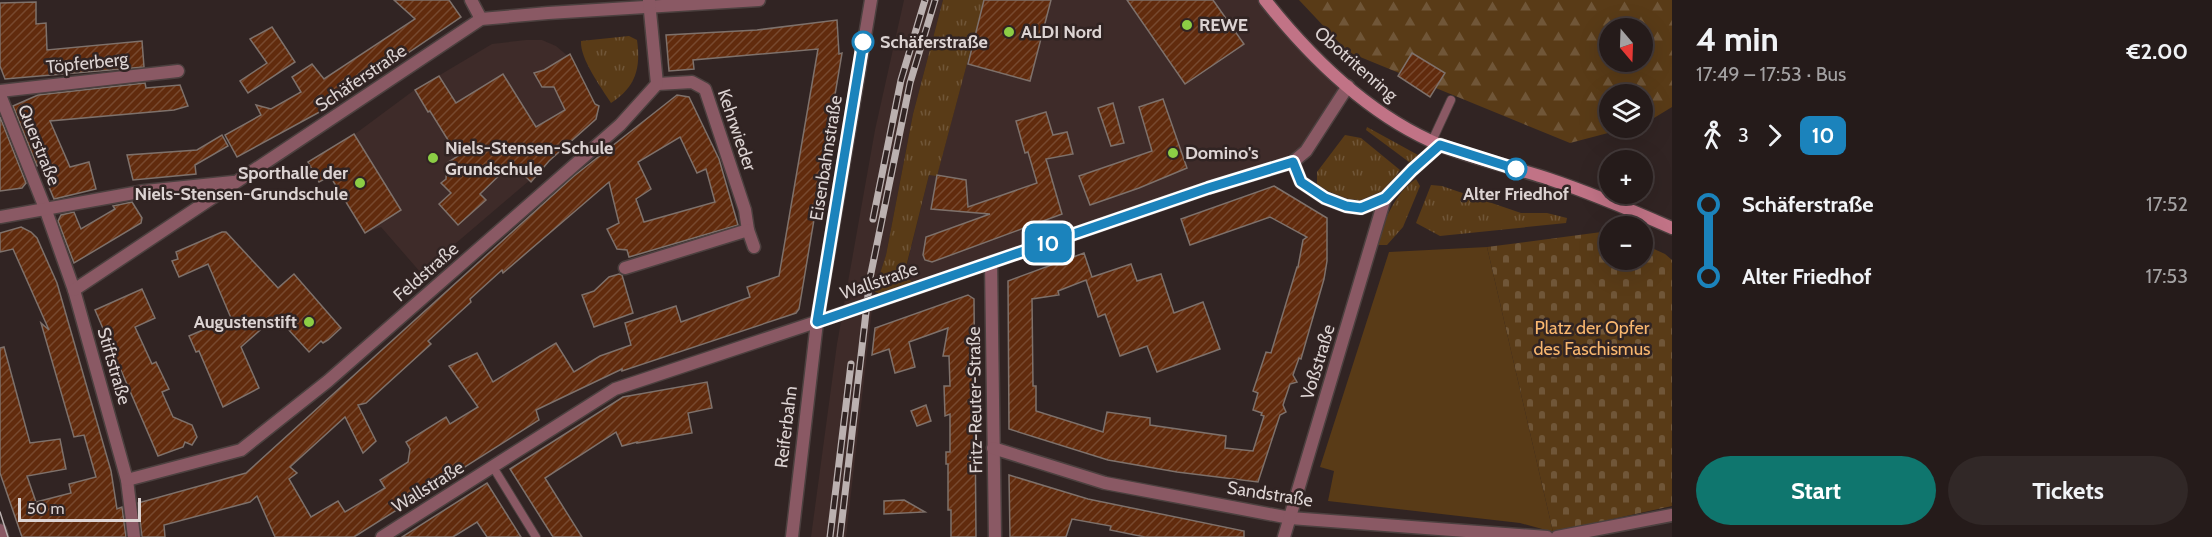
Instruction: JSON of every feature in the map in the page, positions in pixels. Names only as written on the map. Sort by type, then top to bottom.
[{"type":"street","points":[[471,0],[482,19]]},
{"type":"street","name":"Schäferstraße","points":[[74,290],[482,19],[650,3],[759,0]]},
{"type":"street","name":"Eisenbahnstraße","points":[[817,322],[871,0]]},
{"type":"street","name":"Obotritenring","points":[[1265,0],[1307,48],[1371,106],[1436,143],[1550,179],[1672,228]]},
{"type":"street","points":[[650,3],[657,84]]},
{"type":"street","name":"Töpferberg","points":[[0,93],[178,71]]},
{"type":"street","name":"Kehrwieder","points":[[657,84],[692,82],[705,89],[745,210],[748,230],[754,246]]},
{"type":"street","name":"Feldstraße","points":[[127,480],[241,450],[328,381],[430,293],[620,125],[657,84]]},
{"type":"street","points":[[1348,86],[1306,151],[1293,162],[1301,182],[1325,198],[1346,206],[1361,208],[1385,198],[1436,143]]},
{"type":"street","name":"Querstraße","points":[[0,93],[45,208]]},
{"type":"street","name":"Wallstraße","points":[[382,537],[615,389],[1208,188],[1293,162]]},
{"type":"street","name":"Schäferstraße","points":[[0,217],[145,191],[238,181]]},
{"type":"street","name":"Voßstraße","points":[[1284,537],[1385,198]]},
{"type":"street","name":"Stiftstraße","points":[[45,208],[74,290],[127,480],[134,537]]},
{"type":"street","points":[[625,268],[748,230]]},
{"type":"street","name":"Fritz-Reuter-Straße","points":[[991,262],[995,537]]},
{"type":"street","name":"Reiferbahn","points":[[792,537],[817,322]]},
{"type":"street","name":"Sandstraße","points":[[993,448],[1105,483],[1290,518],[1547,537]]},
{"type":"street","points":[[1557,537],[1672,515]]},
{"type":"street","points":[[0,530],[2,537]]},
{"type":"lane","points":[[1436,143],[1450,100]]},
{"type":"lane","name":"Wallstraße","points":[[493,467],[536,537]]},
{"type":"shaded area","points":[[904,0],[943,0],[913,114],[886,255],[874,292],[846,537],[811,537],[837,344],[875,130]]},
{"type":"shaded area","points":[[984,0],[1265,0],[1348,86],[1293,162],[918,287],[904,276],[929,175],[937,175]]},
{"type":"shaded area","name":"Niels-Stensen-Schule Grundschule","points":[[542,40],[556,46],[569,57],[571,56],[595,105],[598,105],[595,122],[591,121],[548,160],[545,167],[421,273],[381,227],[365,233],[330,176],[319,182],[308,162],[355,134],[413,91],[492,44]]},
{"type":"green space","points":[[943,0],[984,0],[937,176],[929,175],[904,275],[918,287],[893,296],[874,292],[886,255],[913,114]]},
{"type":"green space","name":"Alter Friedhof","points":[[1299,0],[1672,0],[1672,107],[1653,119],[1653,84],[1599,84],[1599,135],[1570,143],[1348,52]]},
{"type":"green space","points":[[629,36],[637,40],[638,59],[635,76],[626,90],[611,103],[587,64],[581,41]]},
{"type":"green space","points":[[1367,127],[1418,155],[1418,158],[1409,162],[1366,130]]},
{"type":"green space","points":[[1345,135],[1361,138],[1400,170],[1385,190],[1375,197],[1358,201],[1341,197],[1317,185],[1317,172]]},
{"type":"green space","points":[[1416,179],[1420,186],[1403,227],[1387,245],[1374,245],[1396,200]]},
{"type":"green space","points":[[1431,185],[1442,186],[1521,213],[1547,213],[1567,218],[1566,223],[1440,236],[1416,223]]},
{"type":"green space","name":"Platz der Opfer des Faschismus","points":[[1599,232],[1599,270],[1653,270],[1653,249],[1672,260],[1672,506],[1553,532],[1487,247]]},
{"type":"green space","points":[[1487,247],[1553,532],[1520,523],[1328,501],[1334,471],[1320,467],[1389,252]]},
{"type":"building","points":[[394,0],[449,0],[461,17],[325,109],[237,157],[225,135],[261,115],[256,105],[271,109],[301,92],[292,77],[312,64],[324,79],[415,19]]},
{"type":"building","name":"ALDI Nord","points":[[984,0],[1051,0],[1030,81],[968,64]]},
{"type":"building","name":"REWE","points":[[1127,0],[1213,0],[1244,44],[1185,84]]},
{"type":"building","points":[[36,2],[36,24],[46,23],[47,50],[142,41],[144,67],[5,79],[0,66],[0,3]]},
{"type":"building","points":[[837,20],[839,54],[842,53],[799,309],[796,313],[622,371],[622,369],[536,410],[539,420],[354,537],[275,537],[257,496],[250,502],[164,525],[165,537],[142,537],[138,503],[246,473],[574,176],[677,95],[689,97],[719,159],[738,225],[629,257],[627,250],[617,249],[607,229],[619,223],[609,182],[503,273],[502,270],[428,341],[431,344],[366,403],[358,405],[376,441],[363,453],[345,417],[290,467],[297,473],[289,479],[311,517],[338,501],[345,512],[385,488],[380,480],[408,462],[410,449],[406,442],[446,417],[450,424],[478,407],[449,366],[477,353],[493,382],[556,343],[574,372],[600,356],[631,345],[625,323],[676,306],[681,322],[750,297],[747,287],[779,276],[818,49],[693,60],[694,69],[669,71],[666,35],[757,30]],"holes":[[[680,137],[697,173],[706,169],[715,202],[644,222],[636,199],[651,189],[638,162]]]},
{"type":"building","points":[[272,27],[295,62],[248,93],[240,81],[267,63],[250,39]]},
{"type":"building","points":[[1412,53],[1445,73],[1430,97],[1398,76]]},
{"type":"building","points":[[570,54],[595,104],[599,106],[596,119],[549,161],[531,182],[512,163],[480,194],[486,200],[458,225],[439,204],[451,193],[441,183],[446,179],[447,163],[458,156],[415,90],[439,76],[456,103],[503,74],[536,127],[565,110],[554,87],[542,87],[534,73],[544,70]]},
{"type":"building","points":[[145,83],[146,88],[180,85],[188,106],[174,110],[50,121],[70,167],[89,162],[96,189],[54,199],[39,163],[37,166],[13,106],[38,95]]},
{"type":"building","points":[[1163,99],[1187,168],[1090,205],[1079,176],[1152,151],[1139,107]]},
{"type":"building","points":[[1113,103],[1124,143],[1111,146],[1098,108]]},
{"type":"building","points":[[1046,112],[1053,135],[1067,132],[1073,154],[1046,159],[1062,214],[932,262],[925,260],[923,255],[926,237],[990,214],[931,209],[937,175],[966,180],[968,207],[1037,183],[1016,121]]},
{"type":"building","points":[[0,117],[26,183],[22,188],[0,191]]},
{"type":"building","name":"Sporthalle der Niels-Stensen-Grundschule","points":[[354,134],[401,210],[365,233],[330,176],[319,182],[308,162]]},
{"type":"building","points":[[222,135],[228,146],[195,165],[196,174],[133,180],[127,155],[197,150]]},
{"type":"building","points":[[1274,186],[1327,218],[1327,261],[1301,359],[1299,358],[1293,375],[1297,382],[1290,384],[1283,405],[1286,412],[1280,415],[1258,482],[1177,472],[1108,460],[1009,429],[1008,281],[1084,253],[1092,277],[1131,264],[1137,281],[1161,274],[1174,313],[1203,302],[1220,349],[1157,372],[1147,346],[1120,356],[1105,314],[1098,317],[1086,280],[1058,291],[1059,295],[1032,299],[1033,386],[1036,386],[1036,411],[1103,432],[1107,412],[1150,418],[1150,425],[1226,436],[1225,448],[1253,451],[1264,416],[1253,410],[1258,393],[1253,391],[1266,352],[1271,353],[1298,267],[1303,240],[1307,237],[1270,217],[1190,245],[1181,219]]},
{"type":"building","points":[[132,202],[142,218],[141,223],[74,263],[58,221],[61,215],[74,212],[81,229],[115,209],[113,206]]},
{"type":"building","points":[[21,227],[37,238],[57,283],[111,471],[117,509],[122,507],[126,537],[22,537],[0,473],[0,348],[4,347],[30,443],[60,439],[66,469],[27,476],[36,502],[71,493],[69,484],[96,477],[84,435],[74,437],[41,323],[49,330],[13,249],[0,252],[0,233]]},
{"type":"building","name":"Augustenstift","points":[[226,232],[278,288],[294,274],[341,328],[309,352],[276,316],[241,347],[259,388],[223,407],[199,351],[196,352],[189,336],[231,318],[208,264],[179,277],[172,261],[178,259],[176,252]]},
{"type":"building","points":[[622,275],[633,313],[594,327],[582,295],[594,291],[609,277]]},
{"type":"building","name":"Augustenstift","points":[[142,289],[155,318],[135,327],[152,364],[156,362],[169,389],[162,392],[173,417],[192,425],[197,437],[192,445],[185,442],[183,447],[158,456],[95,310]]},
{"type":"building","points":[[968,295],[974,299],[976,537],[951,537],[951,510],[948,510],[948,464],[946,464],[946,452],[950,452],[950,414],[945,416],[944,386],[950,386],[949,356],[943,356],[948,328],[909,342],[915,367],[895,373],[889,349],[872,355],[875,328]]},
{"type":"building","points":[[707,382],[712,408],[688,413],[692,433],[622,446],[616,432],[545,478],[582,537],[553,537],[510,469],[623,397]]},
{"type":"building","points":[[926,405],[931,421],[917,426],[911,411]]},
{"type":"building","points":[[1009,475],[1088,499],[1244,531],[1244,537],[1145,537],[1110,530],[1111,526],[1072,519],[1066,537],[1010,537]]},
{"type":"building","points":[[487,483],[521,537],[487,537],[477,522],[453,537],[402,537]]},
{"type":"building","points":[[904,500],[925,512],[884,514],[884,501]]},
{"type":"tram line","points":[[0,512],[8,537]]},
{"type":"railway","points":[[873,219],[901,80],[925,0]]},
{"type":"railway","points":[[840,537],[870,278],[910,83],[935,0]]},
{"type":"railway","points":[[830,537],[851,364]]},
{"type":"bus line","name":"10","points":[[863,42],[817,322],[1208,188],[1293,162],[1301,182],[1325,198],[1346,206],[1361,208],[1385,198],[1440,145],[1516,169]]},
{"type":"place","name":"REWE","points":[[1187,25]]},
{"type":"place","name":"ALDI Nord","points":[[1009,32]]},
{"type":"place","name":"Schäferstraße","points":[[863,42]]},
{"type":"place","name":"Domino's","points":[[1173,153]]},
{"type":"place","name":"Niels-Stensen-Schule Grundschule","points":[[433,158]]},
{"type":"place","name":"Alter Friedhof","points":[[1516,169]]},
{"type":"place","name":"Sporthalle der Niels-Stensen-Grundschule","points":[[360,183]]},
{"type":"place","name":"Augustenstift","points":[[309,322]]}]
